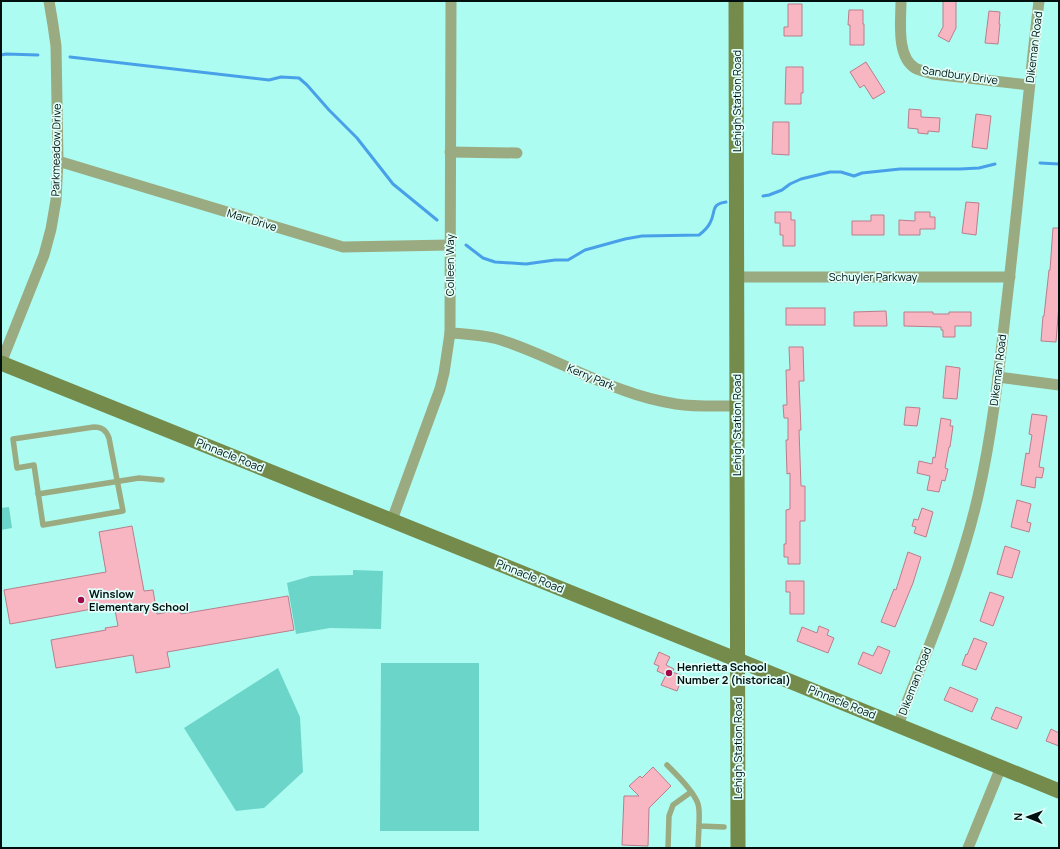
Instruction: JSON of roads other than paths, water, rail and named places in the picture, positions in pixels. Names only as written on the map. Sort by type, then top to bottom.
[{"type":"main road","name":"Lehigh Station Road","points":[[736,1],[738,848]]},
{"type":"main road","name":"Pinnacle Road","points":[[1,362],[1059,791]]},
{"type":"street","name":"Parkmeadow Drive","points":[[1,362],[44,255],[56,200],[58,162],[56,46],[49,1]]},
{"type":"street","name":"Colleen Way","points":[[392,520],[440,389],[450,333],[451,1]]},
{"type":"street","name":"Sandbury Drive","points":[[901,1],[902,48],[905,56],[914,67],[933,74],[1030,85]]},
{"type":"street","name":"Dikeman Road","points":[[898,725],[941,615],[967,539],[978,498],[998,378],[1040,1]]},
{"type":"street","points":[[450,152],[516,153]]},
{"type":"street","name":"Marr Drive","points":[[58,162],[343,247],[450,245]]},
{"type":"street","name":"Schuyler Parkway","points":[[737,277],[1010,276]]},
{"type":"street","name":"Kerry Park","points":[[450,333],[477,335],[500,339],[603,383],[650,398],[674,404],[737,406]]},
{"type":"street","points":[[998,378],[1059,385]]},
{"type":"street","points":[[968,848],[1001,767]]},
{"type":"lane","points":[[94,427],[104,429],[109,438],[123,511],[43,524],[38,494],[34,465],[17,468],[13,439],[94,427]]},
{"type":"lane","points":[[38,494],[139,478],[162,480]]},
{"type":"lane","points":[[667,764],[683,781],[697,803],[699,813],[698,848]]},
{"type":"lane","points":[[668,848],[669,816],[673,805],[691,792]]},
{"type":"lane","points":[[699,826],[724,826]]},
{"type":"waterway","points":[[1,55],[38,55]]},
{"type":"waterway","points":[[70,57],[269,80],[281,77],[299,78],[357,138],[393,184],[437,220]]},
{"type":"waterway","points":[[1040,163],[1059,164]]},
{"type":"waterway","points":[[763,196],[782,190],[801,179],[830,172],[841,172],[854,176],[862,173],[900,169],[960,169],[979,168],[995,164]]},
{"type":"waterway","points":[[466,245],[483,258],[495,262],[526,264],[555,260],[568,260],[585,250],[625,239],[642,236],[699,235],[709,225],[715,207],[726,202]]},
{"type":"place","name":"Winslow Elementary School","points":[[81,600]]},
{"type":"place","name":"Henrietta School Number 2 (historical)","points":[[669,673]]}]
